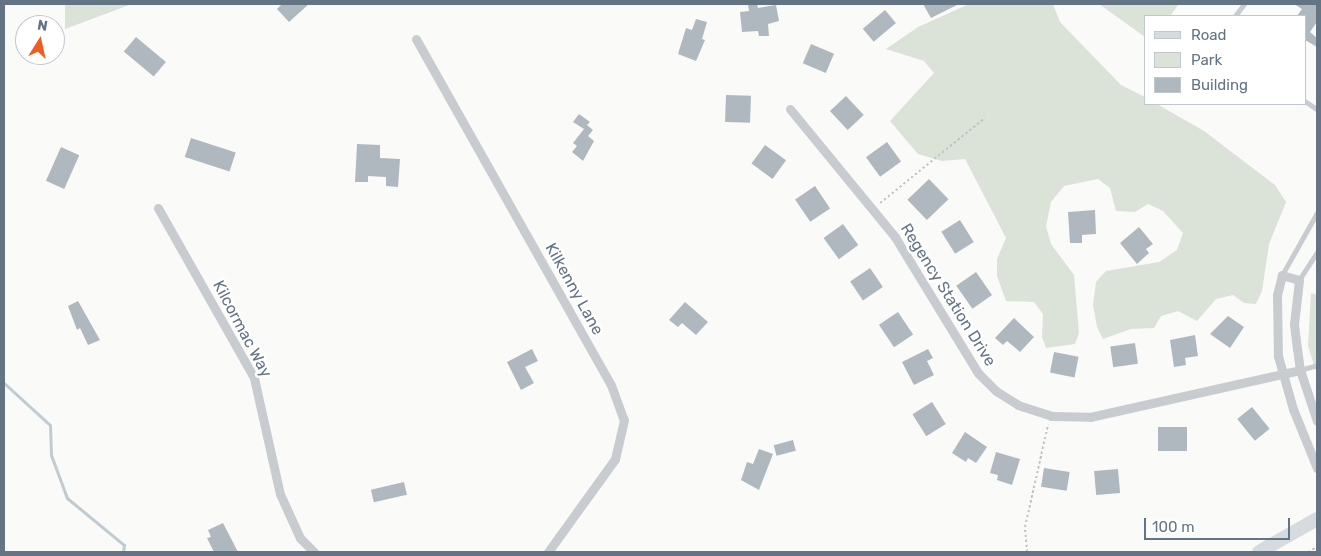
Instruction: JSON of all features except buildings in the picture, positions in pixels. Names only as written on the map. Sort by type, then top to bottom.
[{"type":"main road","points":[[1259,552],[1317,519]]},
{"type":"street","name":"Kilkenny Lane","points":[[416,39],[611,385],[624,420],[615,458],[548,552]]},
{"type":"street","name":"Regency Station Drive","points":[[790,109],[873,209],[912,262],[978,373],[1010,401],[1050,416],[1090,417],[1300,370]]},
{"type":"street","name":"Kilcormac Way","points":[[158,208],[254,378],[280,494],[300,538],[314,552]]},
{"type":"street","points":[[1317,421],[1300,370],[1294,324],[1299,280],[1282,275],[1276,324],[1282,374],[1317,468]]},
{"type":"lane","points":[[1236,15],[1244,4]]},
{"type":"lane","points":[[1306,101],[1317,109]]},
{"type":"lane","points":[[1282,275],[1317,213]]},
{"type":"lane","points":[[1299,280],[1317,252]]},
{"type":"lane","points":[[1300,370],[1317,365]]},
{"type":"path","points":[[873,209],[985,118]]},
{"type":"path","points":[[1027,552],[1025,527],[1050,416]]},
{"type":"path","points":[[1308,552],[1317,548]]},
{"type":"green space","points":[[65,4],[132,4],[65,29]]},
{"type":"green space","points":[[969,4],[1053,4],[1060,22],[1121,85],[1144,96],[1144,105],[1159,105],[1204,131],[1275,185],[1286,202],[1269,244],[1262,291],[1256,304],[1244,303],[1233,295],[1216,299],[1197,321],[1178,311],[1161,316],[1154,328],[1131,329],[1103,339],[1097,327],[1093,305],[1096,282],[1106,271],[1159,262],[1177,250],[1183,233],[1163,211],[1148,204],[1135,212],[1116,211],[1110,188],[1098,179],[1064,186],[1051,202],[1046,226],[1051,244],[1074,275],[1079,333],[1075,344],[1046,348],[1042,337],[1043,314],[1034,302],[1006,301],[997,276],[997,259],[1006,238],[965,159],[942,161],[918,154],[890,121],[934,73],[924,61],[886,49],[918,27]]},
{"type":"green space","points":[[1099,4],[1179,4],[1171,15],[1144,15],[1144,36]]},
{"type":"green space","points":[[1311,293],[1317,295],[1317,375],[1308,346]]},
{"type":"waterway","points":[[4,383],[50,425],[51,455],[67,498],[124,545],[123,552]]}]
